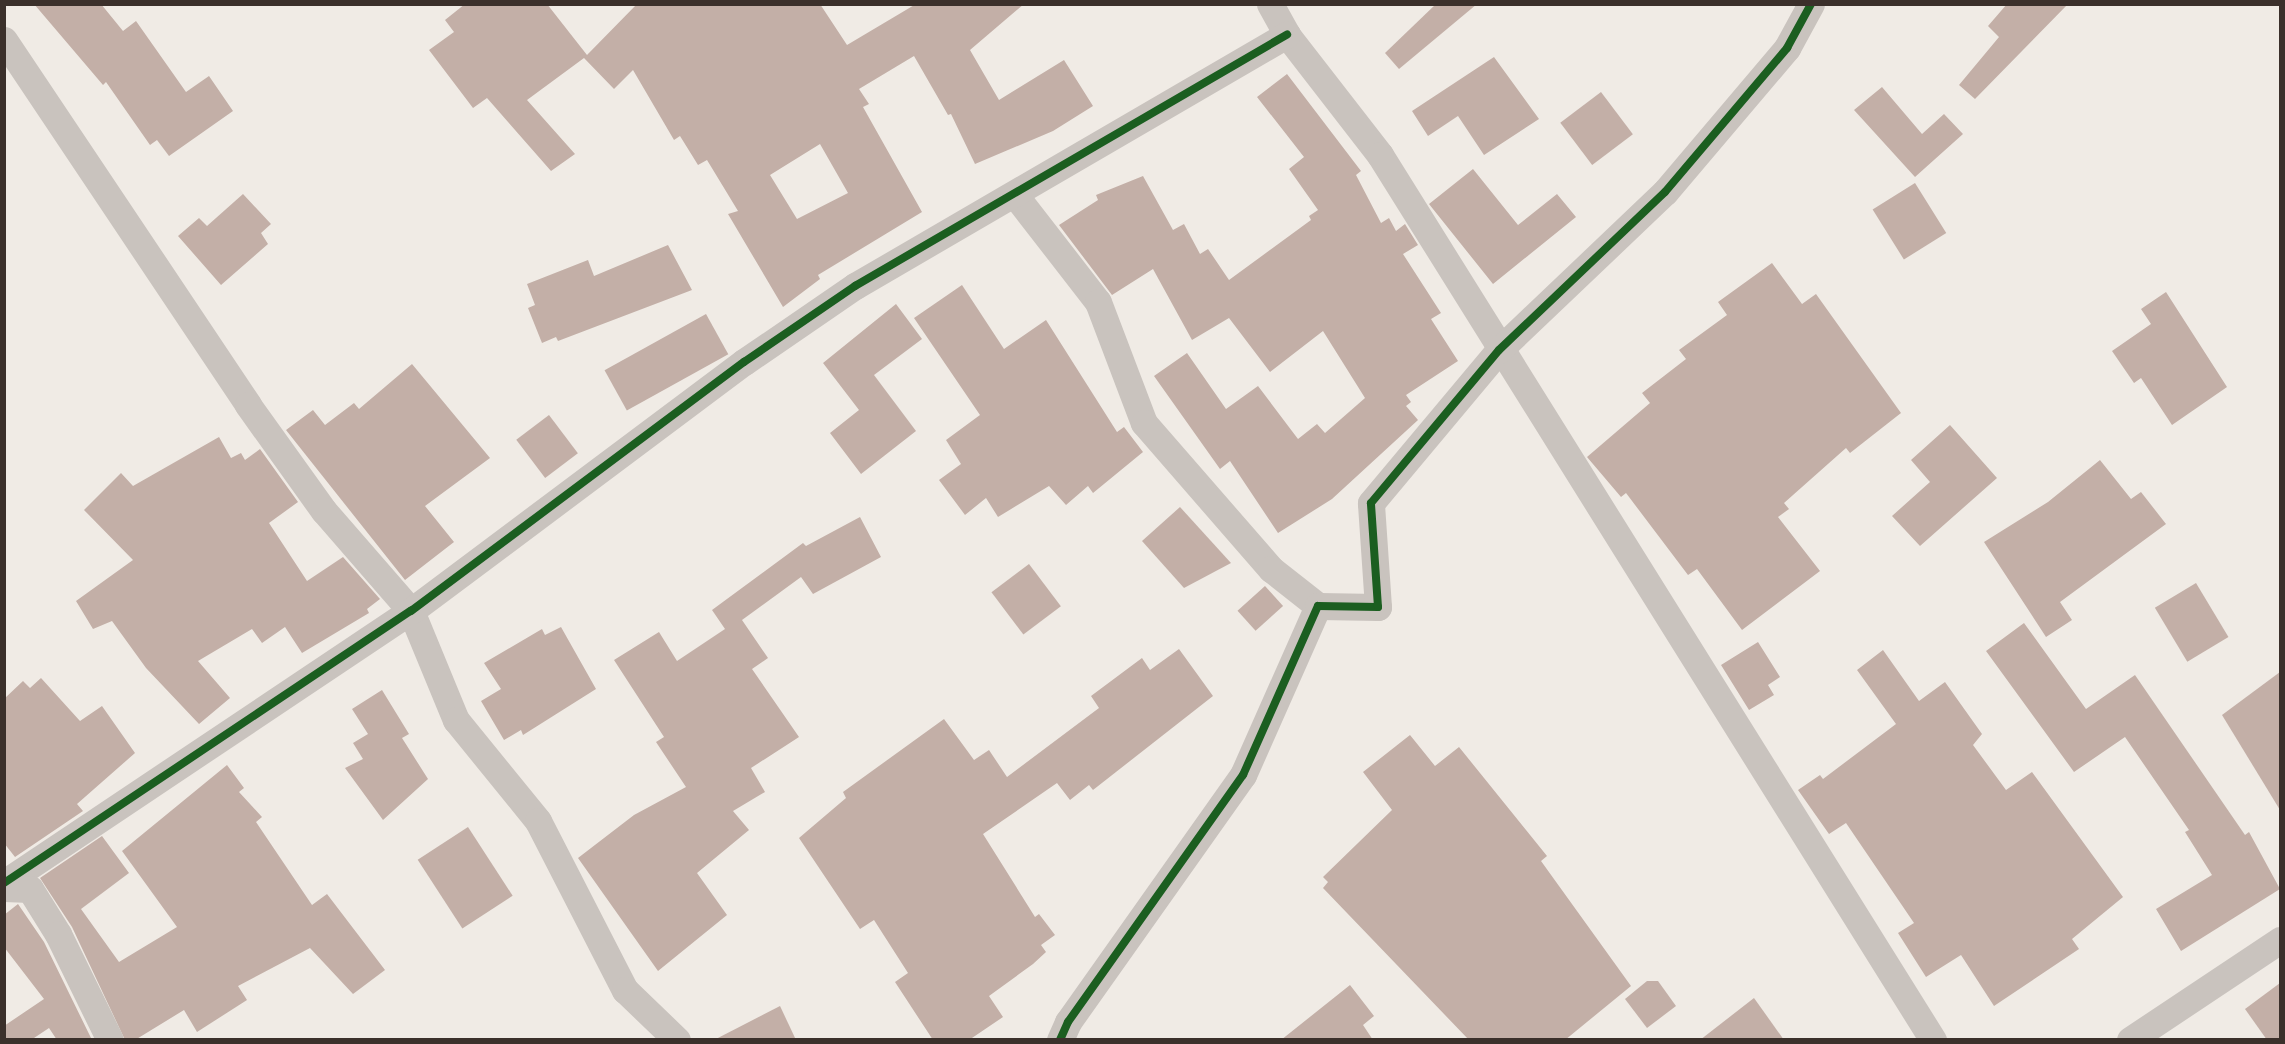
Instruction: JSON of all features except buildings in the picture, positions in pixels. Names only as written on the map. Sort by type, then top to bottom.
[{"type":"street","points":[[1270,4],[1287,35],[1380,155],[1499,351],[1933,1040]]},
{"type":"street","points":[[1015,195],[1098,302],[1144,423],[1271,569],[1318,606],[1378,607],[1371,503],[1499,351],[1665,192],[1787,48],[1811,4]]},
{"type":"street","points":[[4,883],[411,611],[744,362],[855,286],[1287,35]]},
{"type":"street","points":[[4,40],[248,405],[324,511],[411,611],[456,720],[538,821],[625,990],[676,1040]]},
{"type":"street","points":[[1069,1034],[1243,775],[1318,606]]},
{"type":"street","points":[[4,888],[30,889],[58,934],[110,1040]]},
{"type":"street","points":[[2130,1040],[2280,940]]},
{"type":"cycle path","points":[[1060,1040],[1068,1022],[1243,775],[1318,606],[1378,607],[1371,503],[1499,350],[1665,192],[1787,48],[1811,4]]},
{"type":"cycle path","points":[[4,883],[411,611],[744,362],[855,286],[1287,35]]}]
